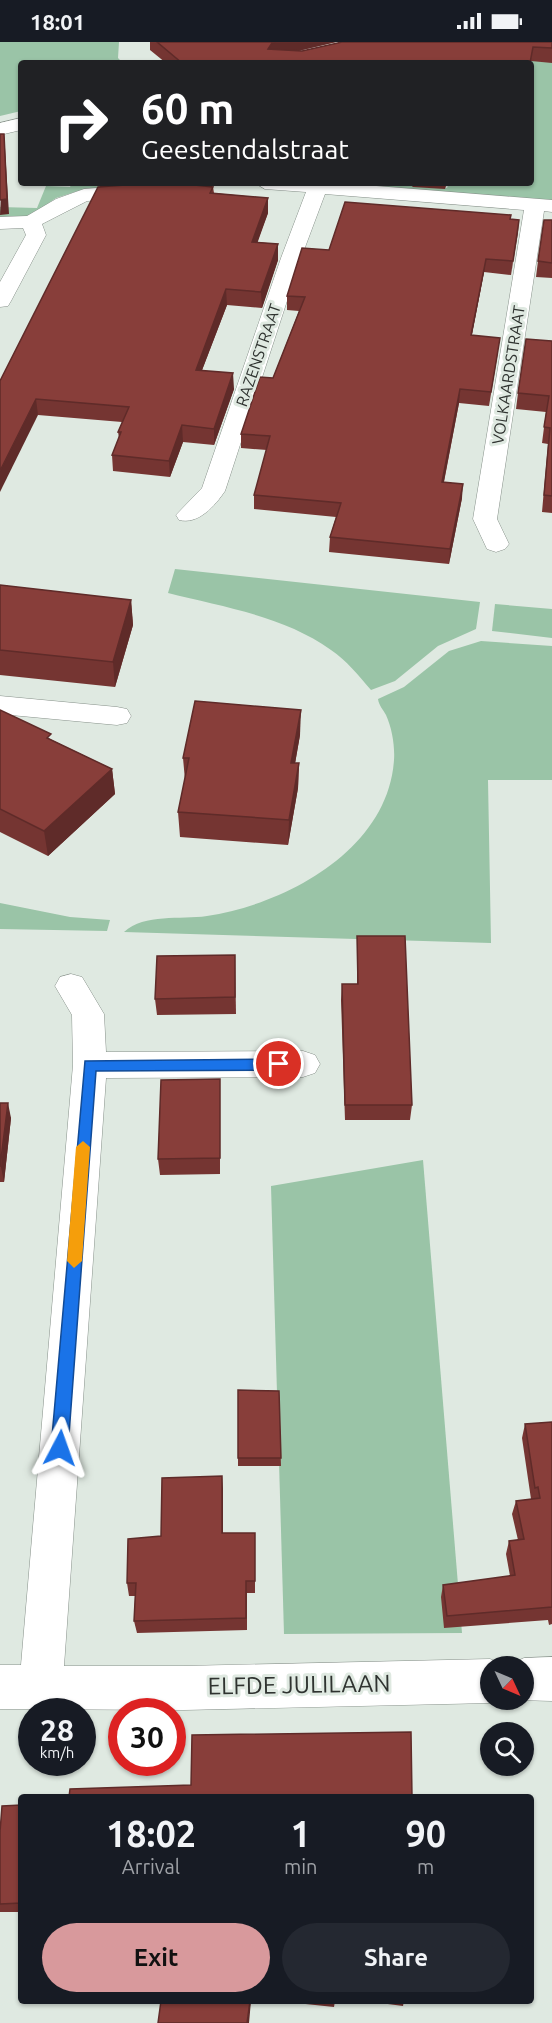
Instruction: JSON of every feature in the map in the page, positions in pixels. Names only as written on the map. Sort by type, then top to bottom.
[{"type":"street","points":[[0,129],[18,125]]},
{"type":"street","points":[[0,223],[31,222],[63,203],[84,195],[150,191],[178,186]]},
{"type":"street","points":[[305,186],[543,206]]},
{"type":"street","name":"RAZENSTRAAT","points":[[188,516],[213,492],[284,279],[318,187]]},
{"type":"street","name":"VOLKAARDSTRAAT","points":[[496,544],[485,519],[543,206]]},
{"type":"street","points":[[0,301],[36,235],[31,222]]},
{"type":"street","points":[[0,705],[117,716]]},
{"type":"street","points":[[20,1687],[90,1065],[88,1014],[71,986]]},
{"type":"street","points":[[90,1065],[303,1064]]},
{"type":"street","points":[[534,1680],[552,1679]]},
{"type":"street","name":"ELFDE JULILAAN","points":[[20,1687],[184,1688],[480,1681]]},
{"type":"green space","points":[[0,42],[119,42],[118,58],[120,60],[18,60],[18,112],[0,116]]},
{"type":"green space","points":[[552,42],[552,202],[360,186],[447,188],[448,186],[534,186],[534,60],[532,60],[532,57]]},
{"type":"green space","points":[[46,186],[132,186],[78,191],[56,198],[30,216],[0,218],[0,207],[37,208]]},
{"type":"green space","points":[[175,569],[480,602],[476,629],[438,646],[395,681],[371,690],[337,654],[313,638],[252,614],[168,593]]},
{"type":"green space","points":[[495,604],[552,609],[552,638],[492,631]]},
{"type":"green space","points":[[481,641],[552,646],[552,780],[488,780],[491,943],[124,932],[132,926],[152,920],[207,916],[237,910],[299,885],[328,867],[353,846],[373,821],[387,792],[394,760],[393,743],[388,720],[378,699],[404,687],[449,651]]},
{"type":"green space","points":[[0,903],[70,917],[110,920],[107,931],[0,929]]},
{"type":"green space","points":[[423,1160],[462,1633],[284,1634],[271,1186]]},
{"type":"building","points":[[157,42],[275,42],[268,49],[302,51],[342,42],[552,42],[552,48],[533,47],[531,60],[178,60]]},
{"type":"building","points":[[0,134],[4,134],[7,199],[0,200]]},
{"type":"building","points":[[204,186],[213,187],[210,193],[268,198],[252,242],[278,244],[261,292],[226,289],[196,370],[233,373],[214,429],[182,425],[169,461],[112,455],[121,432],[118,432],[129,407],[36,399],[0,471],[0,381],[98,187]]},
{"type":"building","points":[[345,202],[511,215],[510,219],[519,220],[513,261],[486,259],[471,335],[500,338],[491,392],[460,389],[442,482],[463,484],[450,549],[330,537],[341,503],[254,495],[270,436],[241,434],[260,377],[273,378],[305,297],[287,296],[302,248],[329,250]]},
{"type":"building","points":[[544,220],[552,220],[552,263],[538,261]]},
{"type":"building","points":[[526,339],[552,341],[552,496],[544,495],[550,428],[544,427],[549,396],[518,393]]},
{"type":"building","points":[[0,585],[131,600],[113,662],[0,650]]},
{"type":"building","points":[[195,701],[301,710],[291,763],[299,763],[289,820],[178,812],[189,758],[183,758]]},
{"type":"building","points":[[0,710],[51,734],[47,738],[112,769],[44,831],[0,809]]},
{"type":"building","points":[[357,936],[405,936],[412,1105],[345,1105],[342,984],[358,984]]},
{"type":"building","points":[[235,955],[235,997],[155,999],[157,956]]},
{"type":"building","points":[[220,1079],[220,1158],[158,1159],[161,1080]]},
{"type":"building","points":[[0,1103],[8,1103],[0,1167]]},
{"type":"building","points":[[238,1390],[279,1391],[281,1458],[238,1458]]},
{"type":"building","points":[[552,1422],[552,1607],[447,1616],[443,1585],[515,1575],[509,1541],[524,1539],[516,1501],[540,1498],[538,1487],[535,1488],[525,1424]]},
{"type":"building","points":[[222,1476],[222,1533],[255,1533],[255,1581],[246,1581],[246,1618],[134,1621],[136,1583],[127,1583],[128,1539],[161,1536],[162,1478]]},
{"type":"building","points":[[411,1732],[412,1794],[69,1794],[70,1789],[191,1785],[192,1735]]},
{"type":"building","points":[[18,1805],[18,1903],[0,1904],[2,1806]]},
{"type":"building","points":[[161,2004],[250,2004],[247,2023],[158,2023]]},
{"type":"slow traffic","points":[[74,1261],[83,1147]]},
{"type":"route","points":[[60,1448],[90,1065],[279,1064]]}]
